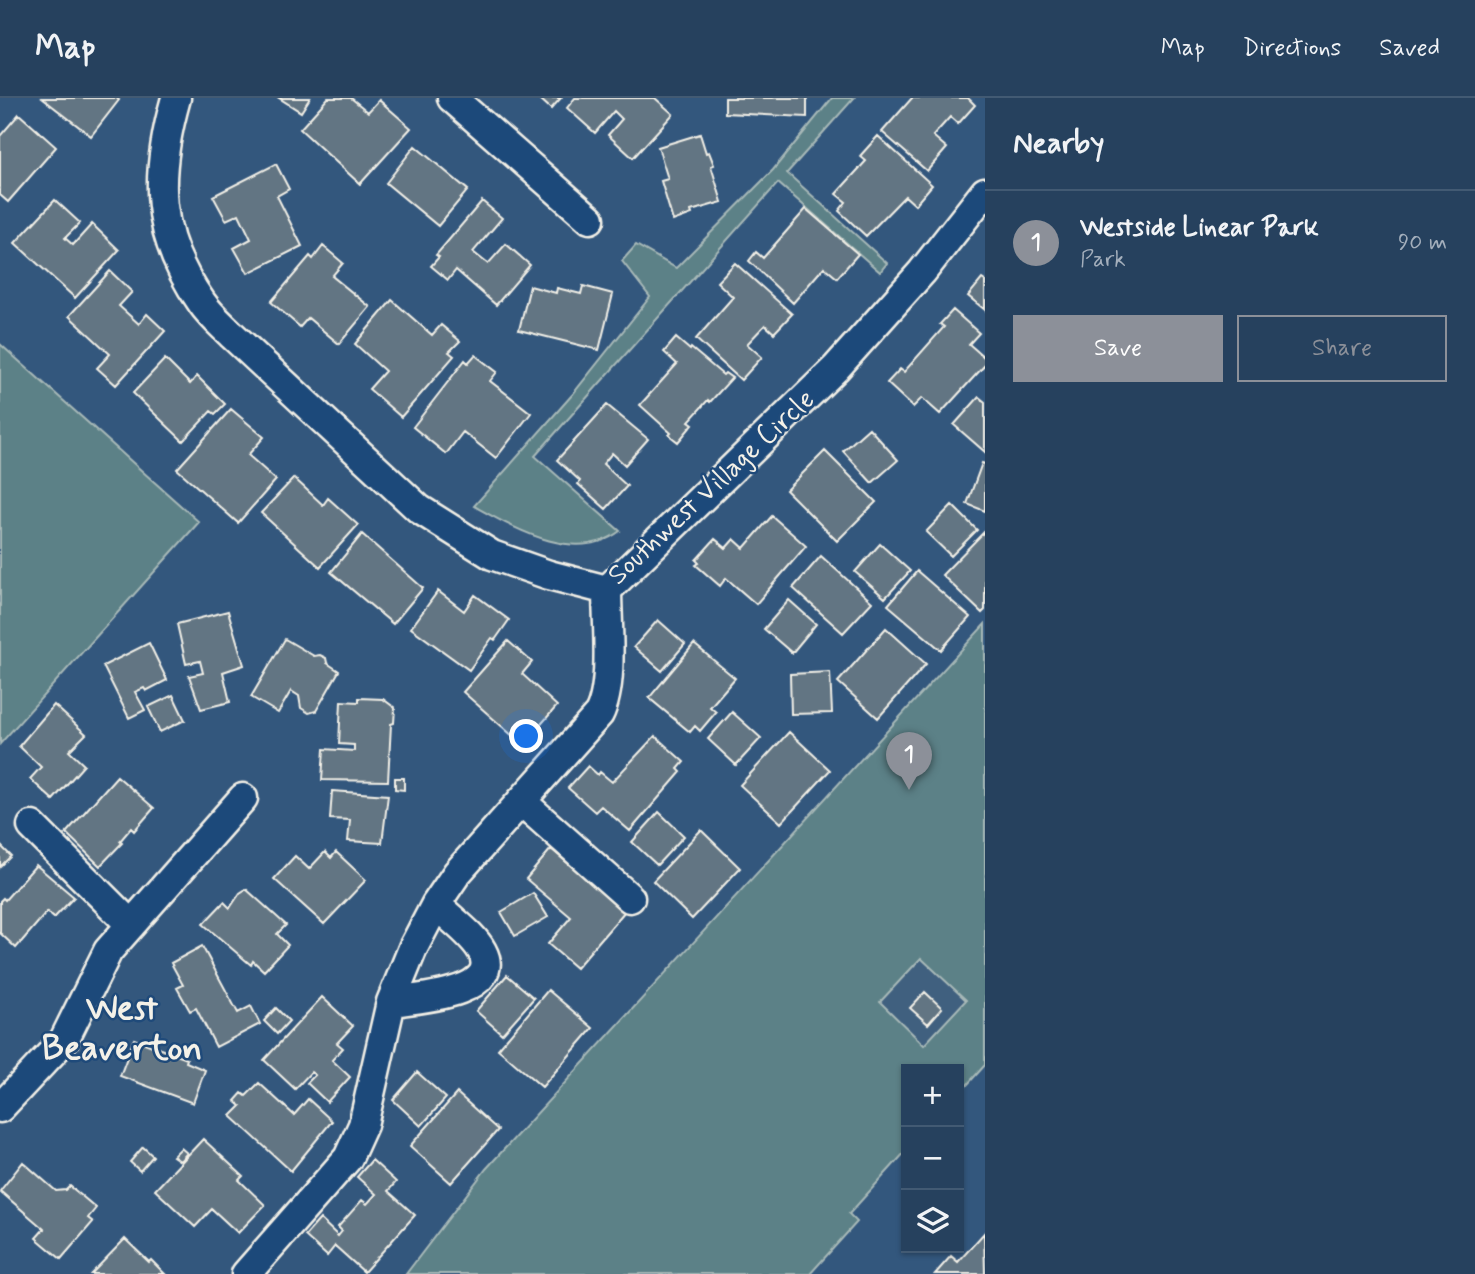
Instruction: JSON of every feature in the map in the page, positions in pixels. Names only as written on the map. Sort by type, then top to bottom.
[{"type":"street","name":"Southwest Village Circle","points":[[176,98],[166,133],[161,187],[162,211],[181,269],[204,305],[232,335],[419,509],[492,555],[550,575],[607,590],[835,368],[922,272],[985,192]]},
{"type":"street","points":[[452,98],[590,219]]},
{"type":"street","points":[[246,1274],[348,1158],[363,1125],[391,1002],[413,948],[436,904],[457,873],[589,726],[605,701],[607,590]]},
{"type":"street","points":[[0,1108],[64,1040],[108,951],[243,798]]},
{"type":"street","points":[[520,801],[631,898]]},
{"type":"street","points":[[32,826],[131,925]]},
{"type":"street","points":[[391,1002],[460,991],[481,976],[485,963],[484,953],[436,904]]},
{"type":"shaded area","points":[[921,958],[966,1000],[924,1045],[879,1002]]},
{"type":"green space","points":[[832,98],[854,98],[787,173],[887,263],[880,272],[778,183],[535,456],[620,531],[603,541],[584,545],[565,544],[526,533],[474,506],[572,395],[650,297],[622,261],[636,245],[676,268],[773,170]]},
{"type":"green space","points":[[0,344],[199,522],[0,744]]},
{"type":"green space","points":[[985,624],[985,1065],[964,1088],[964,1064],[901,1064],[901,1157],[849,1214],[857,1222],[810,1274],[406,1274],[486,1169]],"holes":[[[921,958],[966,1000],[924,1045],[880,1002]]]},
{"type":"building","points":[[42,98],[116,98],[119,100],[91,136]]},
{"type":"building","points":[[279,98],[310,98],[301,112]]},
{"type":"building","points":[[328,98],[351,98],[368,112],[379,100],[411,128],[360,184],[300,129]]},
{"type":"building","points":[[539,98],[561,98],[551,109]]},
{"type":"building","points":[[575,98],[655,98],[673,114],[633,158],[608,135],[622,119],[614,111],[595,133],[567,108]]},
{"type":"building","points":[[725,98],[807,98],[807,117],[725,113]]},
{"type":"building","points":[[912,98],[968,98],[975,105],[958,124],[950,117],[933,136],[947,148],[927,171],[882,132]]},
{"type":"building","points":[[19,114],[56,147],[8,202],[0,195],[0,136]]},
{"type":"building","points":[[700,134],[706,153],[709,152],[714,165],[711,166],[722,202],[691,211],[692,214],[673,221],[661,181],[668,179],[658,147]]},
{"type":"building","points":[[878,136],[932,185],[915,205],[905,196],[866,236],[839,211],[846,202],[836,194],[866,161],[860,156]]},
{"type":"building","points":[[415,146],[468,190],[438,226],[386,183]]},
{"type":"building","points":[[276,164],[289,189],[277,196],[302,246],[248,273],[234,248],[251,239],[239,214],[226,220],[213,196]]},
{"type":"building","points":[[55,200],[80,223],[65,238],[73,245],[92,224],[119,250],[75,298],[15,243]]},
{"type":"building","points":[[482,201],[502,218],[473,252],[488,264],[506,244],[530,265],[496,305],[456,270],[448,280],[431,266],[439,257],[436,255]]},
{"type":"building","points":[[806,209],[858,254],[837,278],[824,267],[793,303],[749,261],[756,252],[763,258]]},
{"type":"building","points":[[323,246],[343,263],[332,276],[370,307],[339,344],[308,318],[300,327],[271,302],[310,256],[313,259]]},
{"type":"building","points":[[735,263],[792,314],[774,333],[765,325],[747,344],[762,357],[741,380],[696,339],[733,297],[717,282]]},
{"type":"building","points":[[110,271],[132,292],[119,306],[139,324],[147,314],[165,331],[116,385],[97,368],[110,354],[69,316]]},
{"type":"building","points":[[982,279],[985,281],[985,310],[968,296]]},
{"type":"building","points":[[530,286],[556,293],[557,288],[581,294],[583,286],[613,294],[599,350],[519,330]]},
{"type":"building","points":[[392,300],[432,335],[441,325],[460,341],[449,352],[454,356],[401,417],[369,389],[385,371],[355,344]]},
{"type":"building","points":[[953,310],[979,333],[969,344],[985,358],[985,365],[940,414],[922,398],[913,407],[887,383],[900,369],[904,372],[944,327],[940,324]]},
{"type":"building","points":[[676,338],[723,375],[725,373],[732,378],[689,421],[693,424],[678,442],[640,405],[677,364],[664,352]]},
{"type":"building","points":[[475,355],[497,372],[490,381],[531,413],[496,458],[463,432],[446,454],[413,427],[465,360],[468,363]]},
{"type":"building","points":[[165,359],[190,384],[197,376],[225,404],[215,414],[211,411],[183,441],[133,393]]},
{"type":"building","points":[[979,397],[985,402],[985,452],[954,425]]},
{"type":"building","points":[[607,405],[648,439],[625,465],[612,453],[603,464],[627,486],[606,509],[578,484],[580,481],[557,460]]},
{"type":"building","points":[[231,409],[264,437],[248,455],[276,480],[238,523],[177,469]]},
{"type":"building","points":[[869,428],[898,460],[872,483],[843,451]]},
{"type":"building","points":[[825,451],[876,502],[837,541],[786,490]]},
{"type":"building","points":[[982,463],[985,464],[985,511],[967,504]]},
{"type":"building","points":[[294,478],[323,505],[328,498],[358,525],[320,567],[261,513]]},
{"type":"building","points":[[952,505],[977,530],[951,556],[926,532]]},
{"type":"building","points":[[772,516],[806,546],[756,604],[726,578],[720,586],[696,565],[699,563],[696,560],[715,539],[726,548],[734,539],[744,548]]},
{"type":"building","points":[[985,531],[985,610],[982,613],[942,575]]},
{"type":"building","points":[[362,534],[423,588],[393,624],[331,572]]},
{"type":"building","points":[[880,544],[910,571],[885,598],[855,572]]},
{"type":"building","points":[[821,556],[872,602],[843,633],[793,588]]},
{"type":"building","points":[[917,571],[970,617],[941,650],[888,605]]},
{"type":"building","points":[[438,591],[464,611],[475,595],[509,620],[469,670],[411,628]]},
{"type":"building","points":[[789,600],[816,624],[792,653],[764,629]]},
{"type":"building","points":[[228,611],[244,665],[223,672],[230,702],[201,709],[189,676],[203,673],[200,661],[186,664],[177,624]]},
{"type":"building","points":[[658,620],[685,644],[662,671],[634,647]]},
{"type":"building","points":[[886,628],[926,664],[878,718],[838,682]]},
{"type":"building","points":[[285,639],[314,656],[326,658],[327,663],[339,671],[316,711],[309,713],[301,708],[299,696],[291,691],[278,713],[251,697]]},
{"type":"building","points":[[508,641],[532,662],[522,674],[557,706],[523,745],[463,692]]},
{"type":"building","points":[[149,643],[167,680],[146,691],[144,688],[135,692],[145,710],[129,718],[103,666]]},
{"type":"building","points":[[694,644],[735,678],[710,707],[716,712],[700,731],[695,726],[690,732],[649,698]]},
{"type":"building","points":[[830,672],[832,713],[791,714],[790,674]]},
{"type":"building","points":[[173,695],[185,720],[160,732],[148,707]]},
{"type":"building","points":[[359,698],[383,699],[395,708],[394,723],[391,724],[388,781],[322,780],[324,749],[354,751],[354,745],[339,744],[341,701],[359,702]]},
{"type":"building","points":[[54,705],[86,734],[69,751],[84,765],[53,800],[30,779],[41,767],[19,746]]},
{"type":"building","points":[[732,712],[761,738],[736,765],[708,739]]},
{"type":"building","points":[[789,732],[830,770],[781,823],[740,785]]},
{"type":"building","points":[[655,736],[684,762],[678,769],[681,772],[630,831],[601,806],[595,812],[568,788],[588,766],[612,782]]},
{"type":"building","points":[[117,776],[154,808],[134,831],[131,828],[120,841],[122,843],[100,866],[66,833]]},
{"type":"building","points":[[395,778],[404,778],[404,790],[395,789]]},
{"type":"building","points":[[332,791],[388,795],[382,843],[348,841],[350,820],[330,819]]},
{"type":"building","points":[[659,812],[684,836],[657,865],[632,842]]},
{"type":"building","points":[[701,830],[740,868],[692,919],[653,881]]},
{"type":"building","points":[[0,845],[11,856],[0,867]]},
{"type":"building","points":[[551,849],[625,911],[576,968],[548,944],[571,917],[526,879]]},
{"type":"building","points":[[325,852],[331,858],[336,852],[366,880],[324,924],[274,879],[295,856],[309,869]]},
{"type":"building","points":[[36,865],[74,897],[54,918],[47,912],[16,948],[0,933],[0,901],[3,898],[5,900]]},
{"type":"building","points":[[246,889],[286,925],[277,934],[288,945],[264,971],[253,961],[251,965],[203,924],[224,902],[230,908]]},
{"type":"building","points":[[533,893],[548,917],[515,936],[501,912]]},
{"type":"building","points":[[202,946],[238,1013],[251,1006],[260,1024],[216,1047],[196,1008],[190,1011],[177,988],[183,985],[171,963]]},
{"type":"building","points":[[507,975],[534,998],[502,1034],[476,1011]]},
{"type":"building","points":[[548,990],[593,1028],[542,1087],[498,1049]]},
{"type":"building","points":[[925,992],[942,1008],[928,1024],[910,1008]]},
{"type":"building","points":[[322,997],[353,1026],[337,1043],[343,1048],[332,1060],[350,1077],[327,1102],[307,1083],[315,1075],[311,1072],[295,1089],[264,1060]]},
{"type":"building","points":[[276,1008],[289,1021],[277,1034],[264,1021]]},
{"type":"building","points":[[134,1039],[187,1059],[186,1062],[205,1070],[193,1103],[120,1076]]},
{"type":"building","points":[[417,1072],[446,1098],[421,1126],[393,1100]]},
{"type":"building","points":[[259,1083],[294,1115],[308,1099],[332,1121],[291,1171],[231,1116],[241,1106],[235,1101],[242,1093],[246,1096]]},
{"type":"building","points":[[457,1093],[498,1130],[451,1183],[410,1146]]},
{"type":"building","points":[[203,1139],[243,1176],[239,1180],[265,1205],[238,1233],[212,1209],[195,1227],[155,1190]]},
{"type":"building","points":[[143,1147],[153,1156],[140,1171],[130,1162]]},
{"type":"building","points":[[181,1148],[187,1153],[180,1161],[173,1156]]},
{"type":"building","points":[[372,1160],[396,1182],[388,1191],[415,1215],[364,1272],[335,1246],[327,1256],[305,1236],[320,1219],[338,1236],[342,1231],[338,1227],[362,1200],[367,1204],[376,1194],[357,1177]]},
{"type":"building","points":[[23,1162],[56,1191],[66,1190],[70,1186],[96,1208],[88,1218],[93,1222],[61,1259],[36,1238],[44,1229],[0,1191]]},
{"type":"building","points":[[984,1233],[985,1274],[935,1274],[951,1256],[958,1262]]},
{"type":"building","points":[[125,1239],[149,1262],[151,1260],[165,1274],[91,1274]]},
{"type":"place","name":"Westside Linear Park","points":[[909,790]]},
{"type":"district","name":"West Beaverton","points":[[122,1027]]}]
